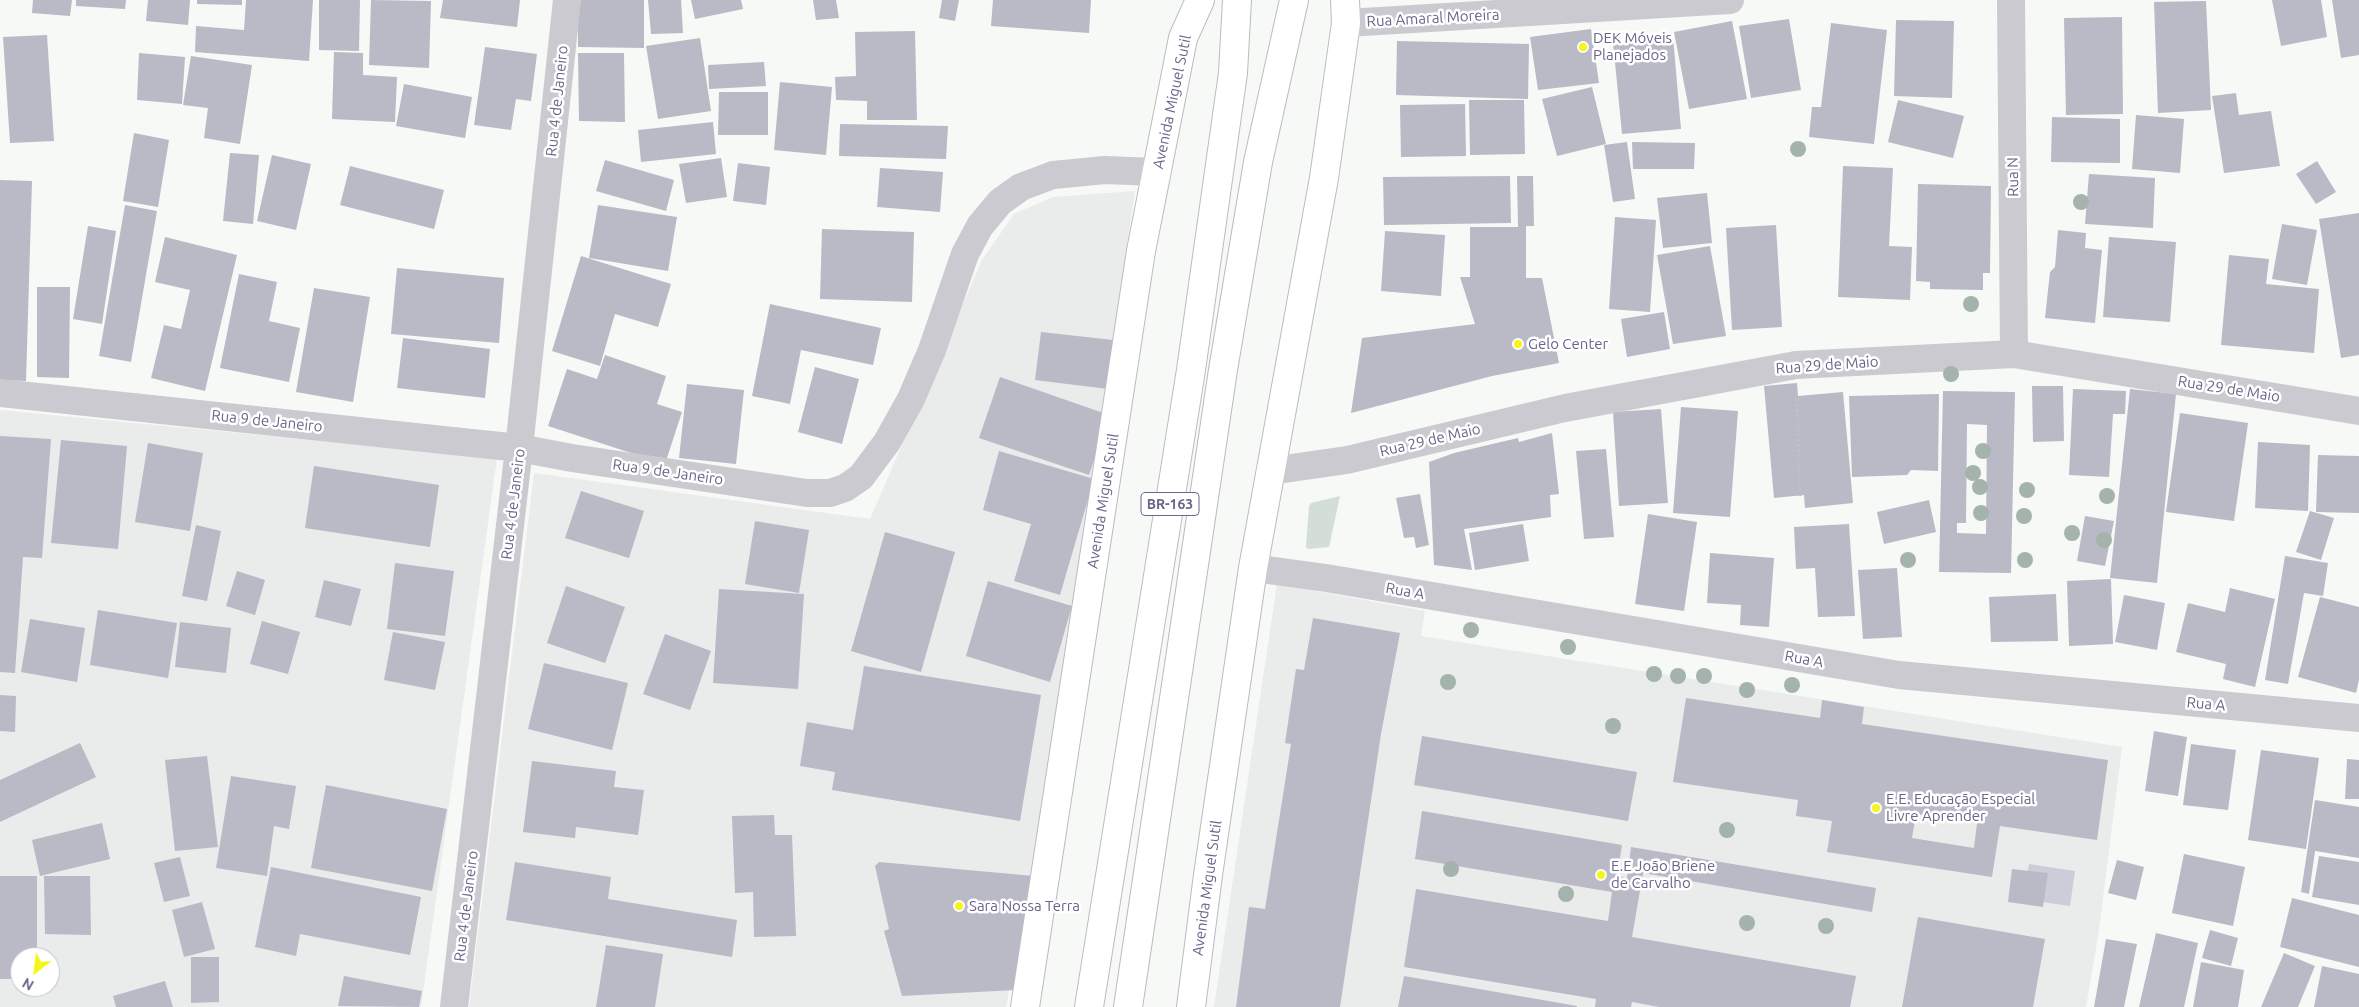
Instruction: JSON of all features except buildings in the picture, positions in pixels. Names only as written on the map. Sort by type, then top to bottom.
[{"type":"main road","name":"Avenida Miguel Sutil","points":[[1025,1007],[1141,251],[1183,38],[1200,0]]},
{"type":"main road","name":"BR-163","points":[[1089,1007],[1191,370],[1233,73],[1237,0]]},
{"type":"main road","name":"BR-163","points":[[1128,1007],[1223,370],[1258,162],[1293,4]]},
{"type":"main road","name":"Avenida Miguel Sutil","points":[[1191,1007],[1208,875],[1253,568],[1324,178],[1346,12]]},
{"type":"street","name":"Rua 4 de Janeiro","points":[[454,1007],[519,448],[568,0]]},
{"type":"street","name":"Rua Amaral Moreira","points":[[1346,12],[1730,0]]},
{"type":"street","name":"Rua N","points":[[2011,0],[2014,354]]},
{"type":"street","name":"Rua 9 de Janeiro","points":[[0,393],[519,448],[572,458],[807,493],[830,493],[845,488],[861,477],[887,442],[911,399],[932,350],[965,254],[980,226],[1000,202],[1021,187],[1054,175],[1105,170],[1157,172]]},
{"type":"street","name":"Rua 29 de Maio","points":[[1270,470],[1347,460],[1565,408],[1796,365],[2014,354],[2359,411]]},
{"type":"street","name":"Rua A","points":[[1253,568],[1326,578],[1899,675],[2359,718]]},
{"type":"path","points":[[1796,365],[1800,496]]},
{"type":"shaded area","points":[[1135,191],[1044,800],[1006,1007],[469,1007],[534,473],[870,519],[982,260],[1014,214],[1053,197]]},
{"type":"shaded area","points":[[0,410],[497,458],[421,1007],[0,1007]]},
{"type":"shaded area","points":[[1340,496],[1329,547],[1308,549],[1306,547],[1309,506],[1311,503]]},
{"type":"shaded area","points":[[1277,584],[1425,611],[1421,636],[2122,747],[2099,930],[2086,1007],[1214,1007]]},
{"type":"shaded area","points":[[2029,864],[2075,871],[2070,906],[2023,899]]},
{"type":"place","name":"DEK Móveis Planejados","points":[[1583,47]]},
{"type":"place","name":"Gelo Center","points":[[1518,344]]},
{"type":"place","name":"E.E. Educação Especial Livre Aprender","points":[[1876,808]]},
{"type":"place","name":"E.E João Briene de Carvalho","points":[[1601,875]]},
{"type":"place","name":"Sara Nossa Terra","points":[[959,906]]}]
